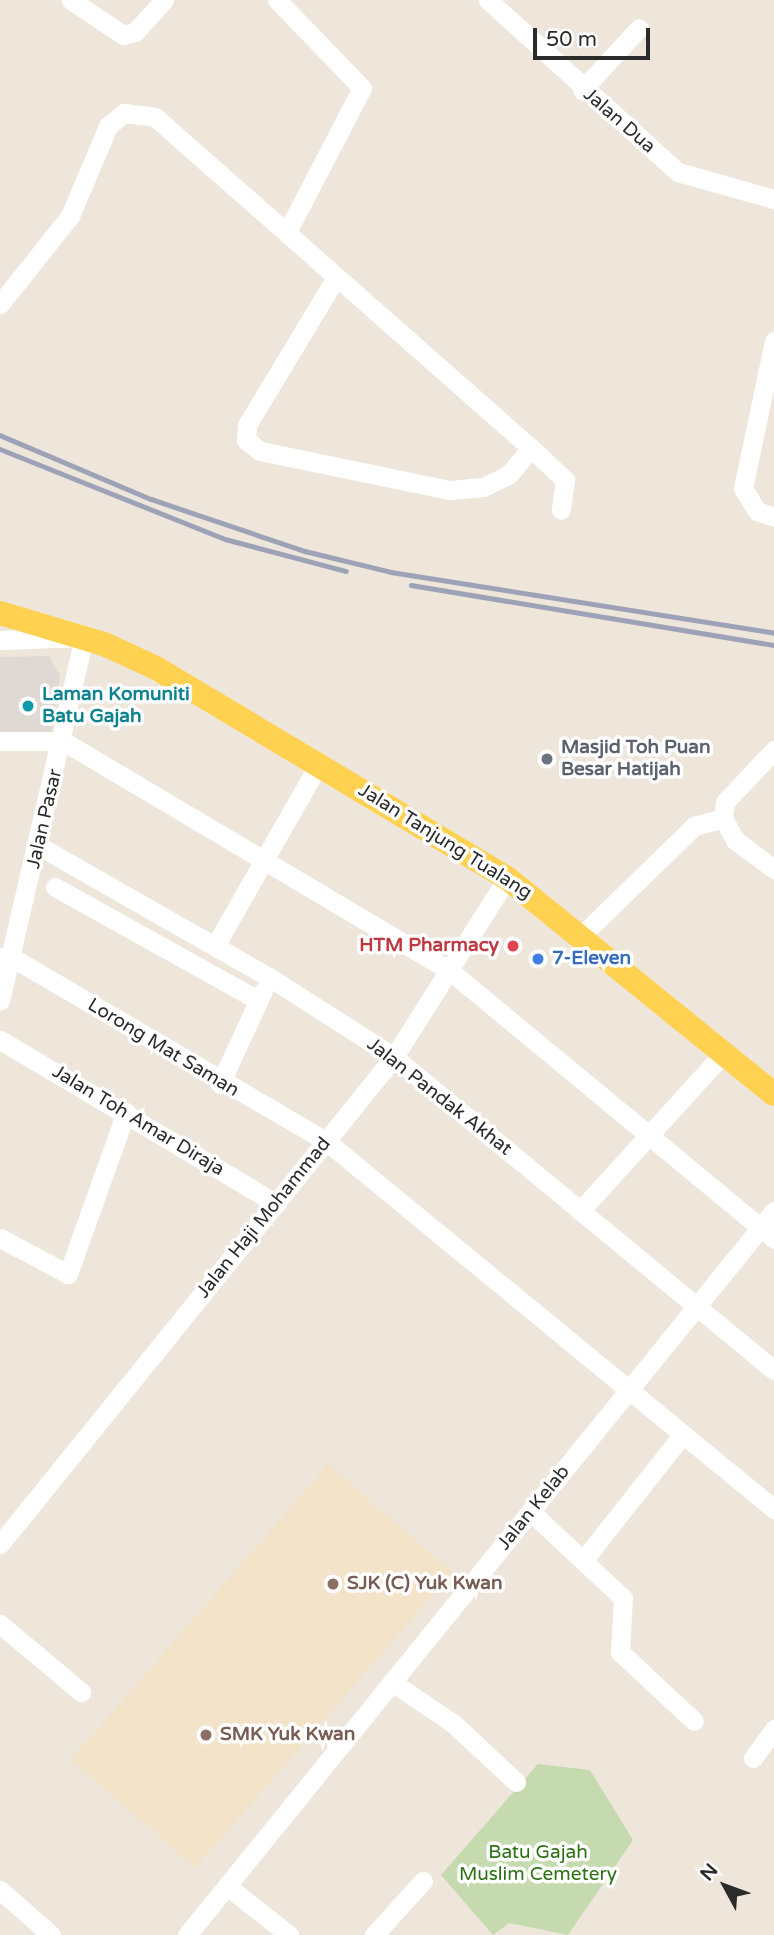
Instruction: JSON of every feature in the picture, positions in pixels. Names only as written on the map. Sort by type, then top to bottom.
[{"type":"main road","name":"Jalan Tanjung Tualang","points":[[0,613],[84,637],[156,668],[507,878],[774,1094]]},
{"type":"street","points":[[71,0],[123,35],[135,32],[164,0]]},
{"type":"street","points":[[277,0],[362,88],[288,230]]},
{"type":"street","name":"Jalan Dua","points":[[488,0],[582,90],[678,173],[774,199]]},
{"type":"street","points":[[582,90],[639,28]]},
{"type":"street","points":[[0,304],[70,216],[94,149],[124,113],[155,117],[288,230],[335,279],[565,480],[561,510]]},
{"type":"street","points":[[335,279],[247,425],[246,440],[260,451],[449,490],[483,487],[508,475],[531,448]]},
{"type":"street","points":[[774,341],[743,488],[757,511],[774,517]]},
{"type":"street","points":[[0,640],[84,637]]},
{"type":"street","name":"Jalan Pasar","points":[[0,1000],[6,957],[39,846],[84,637]]},
{"type":"street","points":[[0,741],[63,741],[449,970],[767,1233]]},
{"type":"street","points":[[772,862],[735,840],[723,818],[725,802],[774,750]]},
{"type":"street","points":[[215,946],[319,764]]},
{"type":"street","points":[[581,936],[694,826],[723,818]]},
{"type":"street","name":"Jalan Pandak Akhat","points":[[39,846],[269,977],[394,1057],[774,1370]]},
{"type":"street","points":[[82,902],[96,878]]},
{"type":"street","name":"Jalan Haji Mohammad","points":[[0,1544],[394,1057],[507,878]]},
{"type":"street","points":[[55,887],[258,1000]]},
{"type":"street","name":"Lorong Mat Saman","points":[[6,957],[220,1084],[326,1141],[627,1393],[774,1509]]},
{"type":"street","points":[[220,1084],[269,977]]},
{"type":"street","name":"Jalan Toh Amar Diraja","points":[[0,1040],[276,1203]]},
{"type":"street","points":[[580,1211],[724,1053]]},
{"type":"street","points":[[0,1238],[68,1274],[76,1265],[126,1112]]},
{"type":"street","name":"Jalan Kelab","points":[[187,1935],[697,1307],[767,1233],[774,1211]]},
{"type":"street","points":[[585,1558],[682,1435]]},
{"type":"street","points":[[531,1512],[585,1558],[622,1598],[620,1652],[627,1665],[694,1721]]},
{"type":"street","points":[[0,1624],[81,1692]]},
{"type":"street","points":[[392,1682],[454,1724],[516,1782]]},
{"type":"street","points":[[753,1758],[774,1729]]},
{"type":"street","points":[[374,1935],[423,1881]]},
{"type":"street","points":[[227,1886],[289,1935]]},
{"type":"street","points":[[0,1889],[42,1932]]},
{"type":"shaded area","name":"Laman Komuniti Batu Gajah","points":[[49,656],[60,676],[51,737],[0,736],[0,657]]},
{"type":"shaded area","points":[[328,1464],[453,1572],[195,1868],[71,1760]]},
{"type":"green space","name":"Batu Gajah Muslim Cemetery","points":[[538,1764],[590,1770],[633,1840],[568,1935],[509,1923],[493,1935],[441,1875]]},
{"type":"railway","points":[[0,435],[151,499],[305,551],[391,572],[774,633]]},
{"type":"railway","points":[[0,449],[225,539],[346,571]]},
{"type":"railway","points":[[411,585],[774,645]]},
{"type":"place","name":"Laman Komuniti Batu Gajah","points":[[28,706]]},
{"type":"place","name":"Masjid Toh Puan Besar Hatijah","points":[[547,759]]},
{"type":"place","name":"HTM Pharmacy","points":[[513,946]]},
{"type":"place","name":"7-Eleven","points":[[538,959]]},
{"type":"place","name":"SJK (C) Yuk Kwan","points":[[333,1584]]},
{"type":"place","name":"SMK Yuk Kwan","points":[[206,1735]]}]
